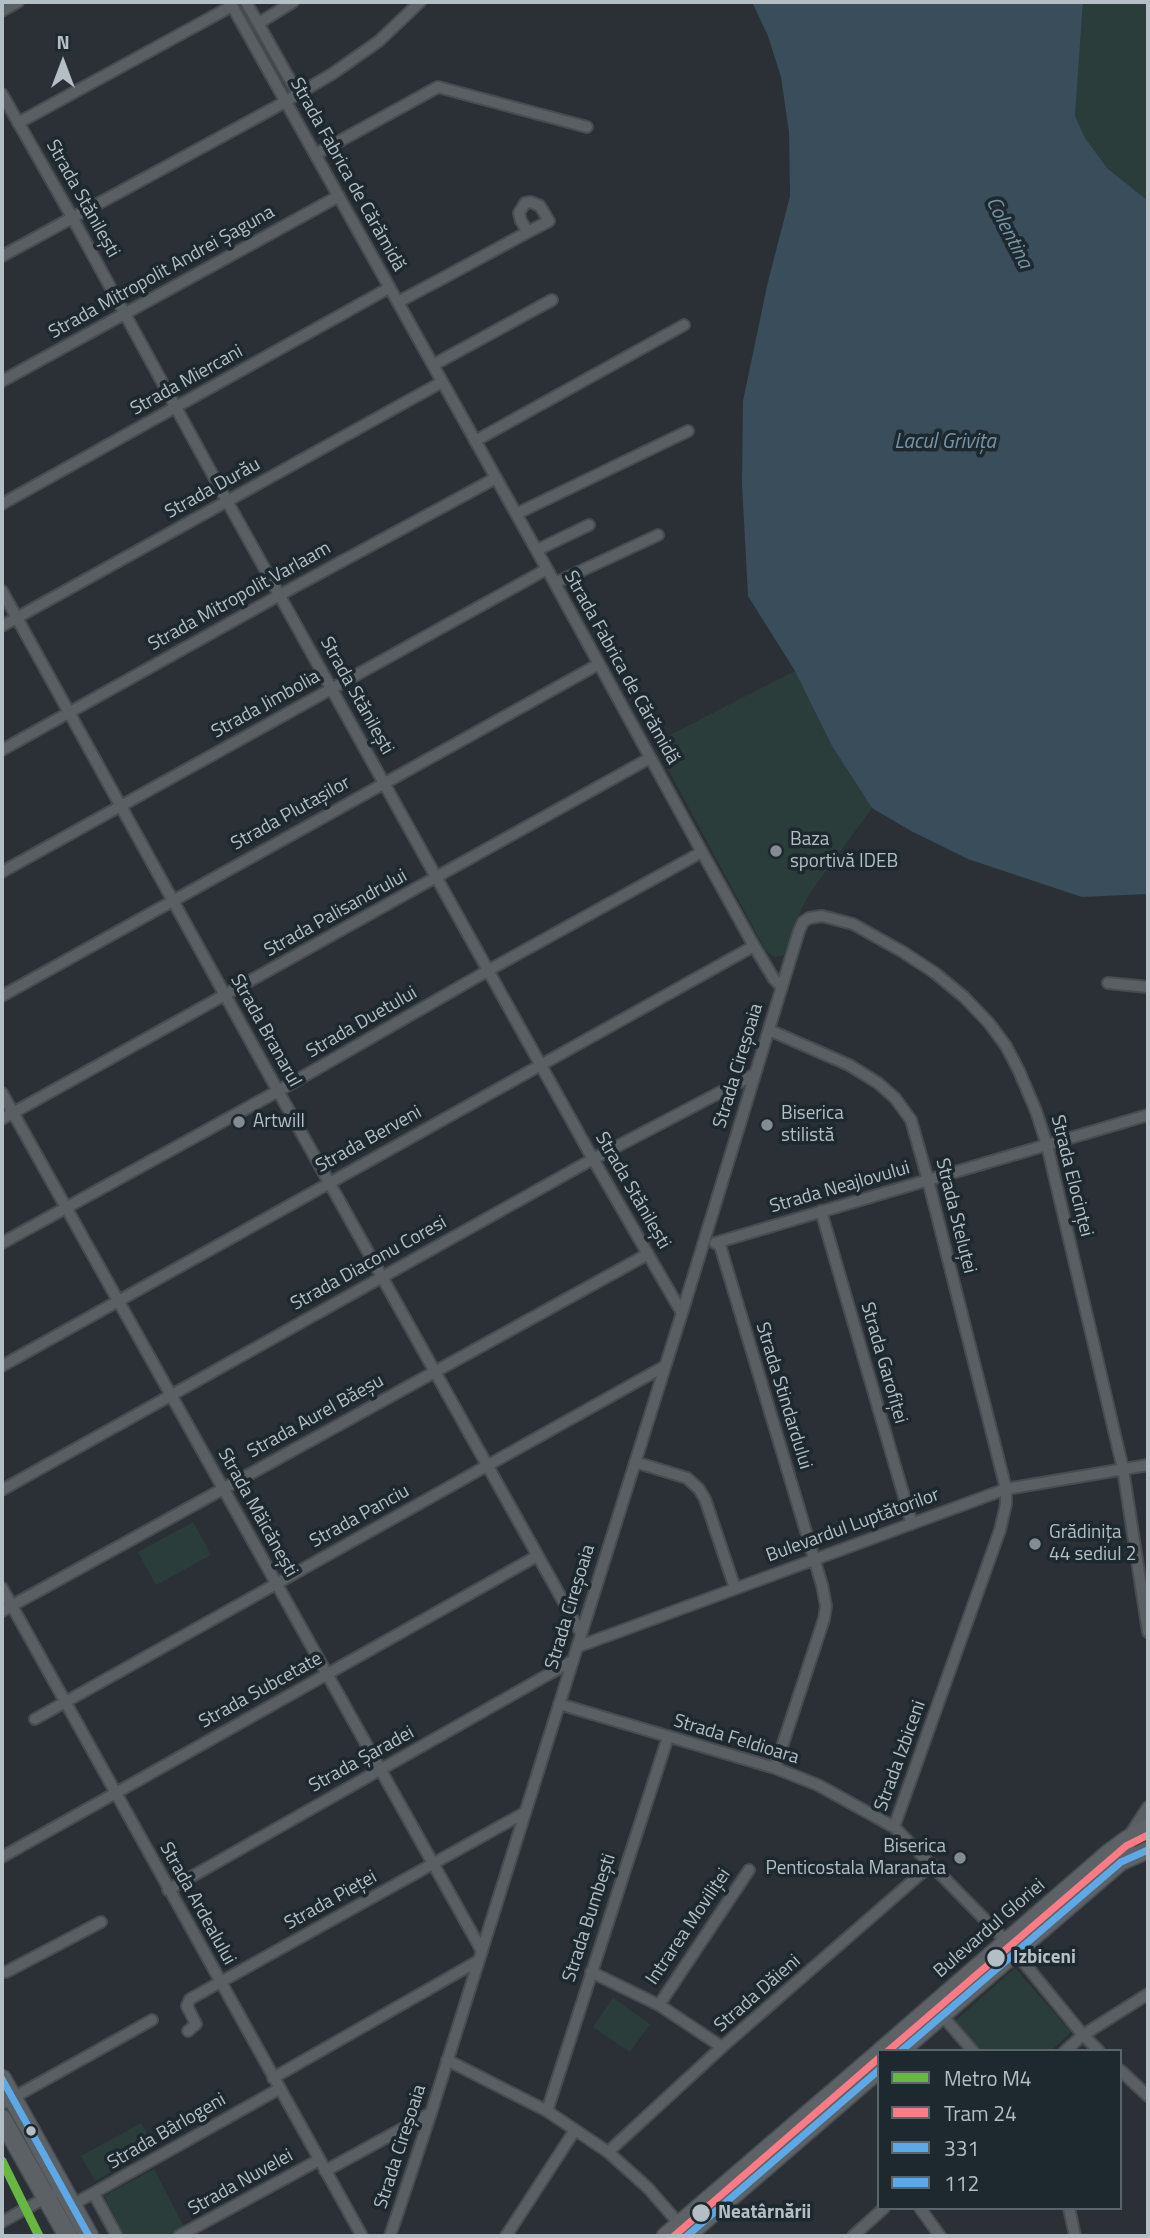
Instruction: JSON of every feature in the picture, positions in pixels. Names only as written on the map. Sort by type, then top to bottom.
[{"type":"main road","points":[[2,2080],[7,2101],[63,2188],[89,2236]]},
{"type":"main road","points":[[2,2119],[68,2236]]},
{"type":"street","points":[[2,11],[18,2]]},
{"type":"street","name":"Strada Fabrica de Cărămidă","points":[[246,2],[299,94]]},
{"type":"street","points":[[258,23],[293,2]]},
{"type":"street","points":[[2,256],[299,94],[350,63],[379,41],[420,2]]},
{"type":"street","points":[[18,123],[231,4]]},
{"type":"street","name":"Strada Fabrica de Cărămidă","points":[[231,4],[442,382],[479,439],[496,478],[754,946],[782,987]]},
{"type":"street","points":[[316,154],[438,87],[587,127]]},
{"type":"street","name":"Strada Stănilești","points":[[2,94],[593,1159],[682,1313]]},
{"type":"street","name":"Strada Mitropolit Andrei Șaguna","points":[[2,381],[339,196]]},
{"type":"street","points":[[398,302],[528,232]]},
{"type":"street","name":"Strada Miercani","points":[[2,504],[389,288]]},
{"type":"street","points":[[433,365],[552,300]]},
{"type":"street","points":[[479,439],[684,325]]},
{"type":"street","name":"Strada Durău","points":[[2,626],[442,382]]},
{"type":"street","points":[[516,514],[688,431]]},
{"type":"street","name":"Strada Mitropolit Varlaam","points":[[2,750],[279,595],[496,478]]},
{"type":"street","points":[[537,550],[589,525]]},
{"type":"street","points":[[555,583],[658,535]]},
{"type":"street","name":"Strada Jimbolia","points":[[2,872],[547,569]]},
{"type":"street","name":"Strada Branarul","points":[[2,591],[581,1633]]},
{"type":"street","name":"Strada Plutașilor","points":[[2,996],[598,664]]},
{"type":"street","name":"Strada Palisandrului","points":[[2,1119],[650,758]]},
{"type":"street","name":"Strada Duetului","points":[[2,1243],[702,852]]},
{"type":"street","name":"Strada Elocinței","points":[[782,987],[803,922],[814,916],[832,918],[853,924],[903,952],[944,981],[989,1023],[1006,1046],[1033,1102],[1047,1145],[1123,1469],[1148,1632]]},
{"type":"street","name":"Strada Berveni","points":[[2,1366],[754,946]]},
{"type":"street","points":[[1108,983],[1148,988]]},
{"type":"street","name":"Strada Cireșoaia","points":[[390,2236],[666,1366],[782,987]]},
{"type":"street","name":"Strada Steluței","points":[[769,1030],[849,1065],[878,1083],[895,1098],[911,1120],[1006,1489]]},
{"type":"street","name":"Strada Diaconu Coresi","points":[[2,1490],[593,1159],[755,1074]]},
{"type":"street","name":"Strada Măicănești","points":[[2,1093],[381,1770],[480,1956]]},
{"type":"street","name":"Strada Neajlovului","points":[[702,1247],[1148,1115]]},
{"type":"street","name":"Strada Garofiței","points":[[821,1211],[912,1524]]},
{"type":"street","name":"Strada Stindardului","points":[[719,1242],[824,1595],[824,1619],[775,1768]]},
{"type":"street","name":"Strada Aurel Băeșu","points":[[7,1609],[648,1254]]},
{"type":"street","name":"Strada Panciu","points":[[35,1719],[666,1366]]},
{"type":"street","points":[[635,1462],[687,1478],[699,1489],[705,1499],[735,1588]]},
{"type":"street","name":"Bulevardul Luptătorilor","points":[[577,1647],[1006,1489],[1148,1465]]},
{"type":"street","name":"Strada Izbiceni","points":[[1006,1489],[1006,1504],[1000,1530],[894,1827],[1012,1948],[1097,2049]]},
{"type":"street","name":"Strada Subcetate","points":[[2,1857],[537,1556]]},
{"type":"street","name":"Strada Ardealului","points":[[2,1588],[7,1609],[65,1702],[362,2236]]},
{"type":"street","name":"Strada Șaradei","points":[[168,1890],[572,1661]]},
{"type":"street","name":"Strada Feldioara","points":[[559,1704],[775,1768],[818,1785],[894,1827]]},
{"type":"street","name":"Strada Bumbești","points":[[547,2111],[668,1737]]},
{"type":"street","points":[[1132,1856],[1126,1839],[1148,1807]]},
{"type":"street","name":"Strada Pieței","points":[[188,2031],[196,2024],[187,2002],[524,1813]]},
{"type":"street","name":"Bulevardul Gloriei","points":[[1012,1948],[1126,1839],[1148,1827]]},
{"type":"street","name":"Bulevardul Gloriei","points":[[882,2049],[937,2010],[1109,1872],[1132,1856],[1148,1850]]},
{"type":"street","name":"Strada Dăieni","points":[[608,2152],[932,1864]]},
{"type":"street","name":"Intrarea Moviliței","points":[[659,2005],[749,1870]]},
{"type":"street","points":[[6,1972],[102,1922]]},
{"type":"street","points":[[273,2078],[480,1956]]},
{"type":"street","points":[[591,1972],[659,2005],[722,2048]]},
{"type":"street","points":[[1067,2049],[1083,2035],[1148,1993]]},
{"type":"street","points":[[937,2010],[971,2049]]},
{"type":"street","name":"Bulevardul Gloriei","points":[[903,2049],[937,2010]]},
{"type":"street","points":[[7,2101],[152,2020]]},
{"type":"street","name":"Bulevardul Gloriei","points":[[686,2233],[877,2053]]},
{"type":"street","points":[[447,2060],[547,2111],[608,2152],[648,2188],[686,2233]]},
{"type":"street","name":"Bulevardul Gloriei","points":[[665,2236],[686,2233],[877,2072]]},
{"type":"street","points":[[1122,2072],[1148,2096]]},
{"type":"street","name":"Strada Bârlogeni","points":[[72,2205],[279,2089]]},
{"type":"street","name":"Strada Nuvelei","points":[[325,2171],[431,2113]]},
{"type":"street","points":[[506,2236],[575,2130]]},
{"type":"street","name":"Strada Nuvelei","points":[[179,2236],[319,2160]]},
{"type":"street","points":[[2,2222],[63,2188]]},
{"type":"street","points":[[94,2194],[117,2236]]},
{"type":"street","points":[[853,2236],[882,2210]]},
{"type":"street","points":[[921,2210],[940,2236]]},
{"type":"street","points":[[1069,2210],[1075,2236]]},
{"type":"shaded area","points":[[1083,2],[1148,2],[1148,201],[1107,168],[1085,138],[1075,116]]},
{"type":"shaded area","name":"Baza sportivă IDEB","points":[[795,671],[832,746],[872,808],[810,893],[797,918],[784,955],[775,957],[766,951],[654,743]]},
{"type":"shaded area","points":[[193,1522],[211,1555],[156,1585],[138,1552]]},
{"type":"shaded area","points":[[1015,1968],[1071,2032],[1053,2049],[979,2049],[954,2022]]},
{"type":"shaded area","points":[[613,1998],[650,2024],[630,2052],[593,2027]]},
{"type":"shaded area","points":[[141,2123],[155,2148],[95,2181],[81,2156]]},
{"type":"shaded area","points":[[154,2169],[184,2227],[166,2236],[125,2236],[104,2196]]},
{"type":"water","name":"Lacul Grivița","points":[[752,2],[1083,2],[1075,116],[1085,138],[1107,168],[1148,201],[1148,894],[1082,897],[968,859],[872,808],[832,746],[795,671],[748,596],[742,484],[743,401],[767,286],[790,196],[789,132],[781,77],[768,36]]},
{"type":"metro line","name":"M4","points":[[2,2161],[39,2236]]},
{"type":"tram line","name":"24","points":[[890,2049],[1126,1846],[1148,1835]]},
{"type":"tram line","name":"24","points":[[674,2236],[877,2060]]},
{"type":"transit line","name":"331","points":[[903,2049],[1121,1862],[1148,1850]]},
{"type":"transit line","name":"331","points":[[687,2236],[877,2072]]},
{"type":"transit line","name":"112","points":[[2,2079],[89,2236]]},
{"type":"place","name":"Baza sportivă IDEB","points":[[776,851]]},
{"type":"place","name":"Artwill","points":[[239,1122]]},
{"type":"place","name":"Biserica stilistă","points":[[767,1125]]},
{"type":"place","name":"Grădinița 44 sediul 2","points":[[1035,1544]]},
{"type":"place","name":"Biserica Penticostala Maranata","points":[[960,1858]]},
{"type":"place","name":"Izbiceni","points":[[996,1958]]},
{"type":"place","name":"Neatârnării","points":[[701,2213]]},
{"type":"water label","name":"Colentina","points":[[1008,233]]}]
